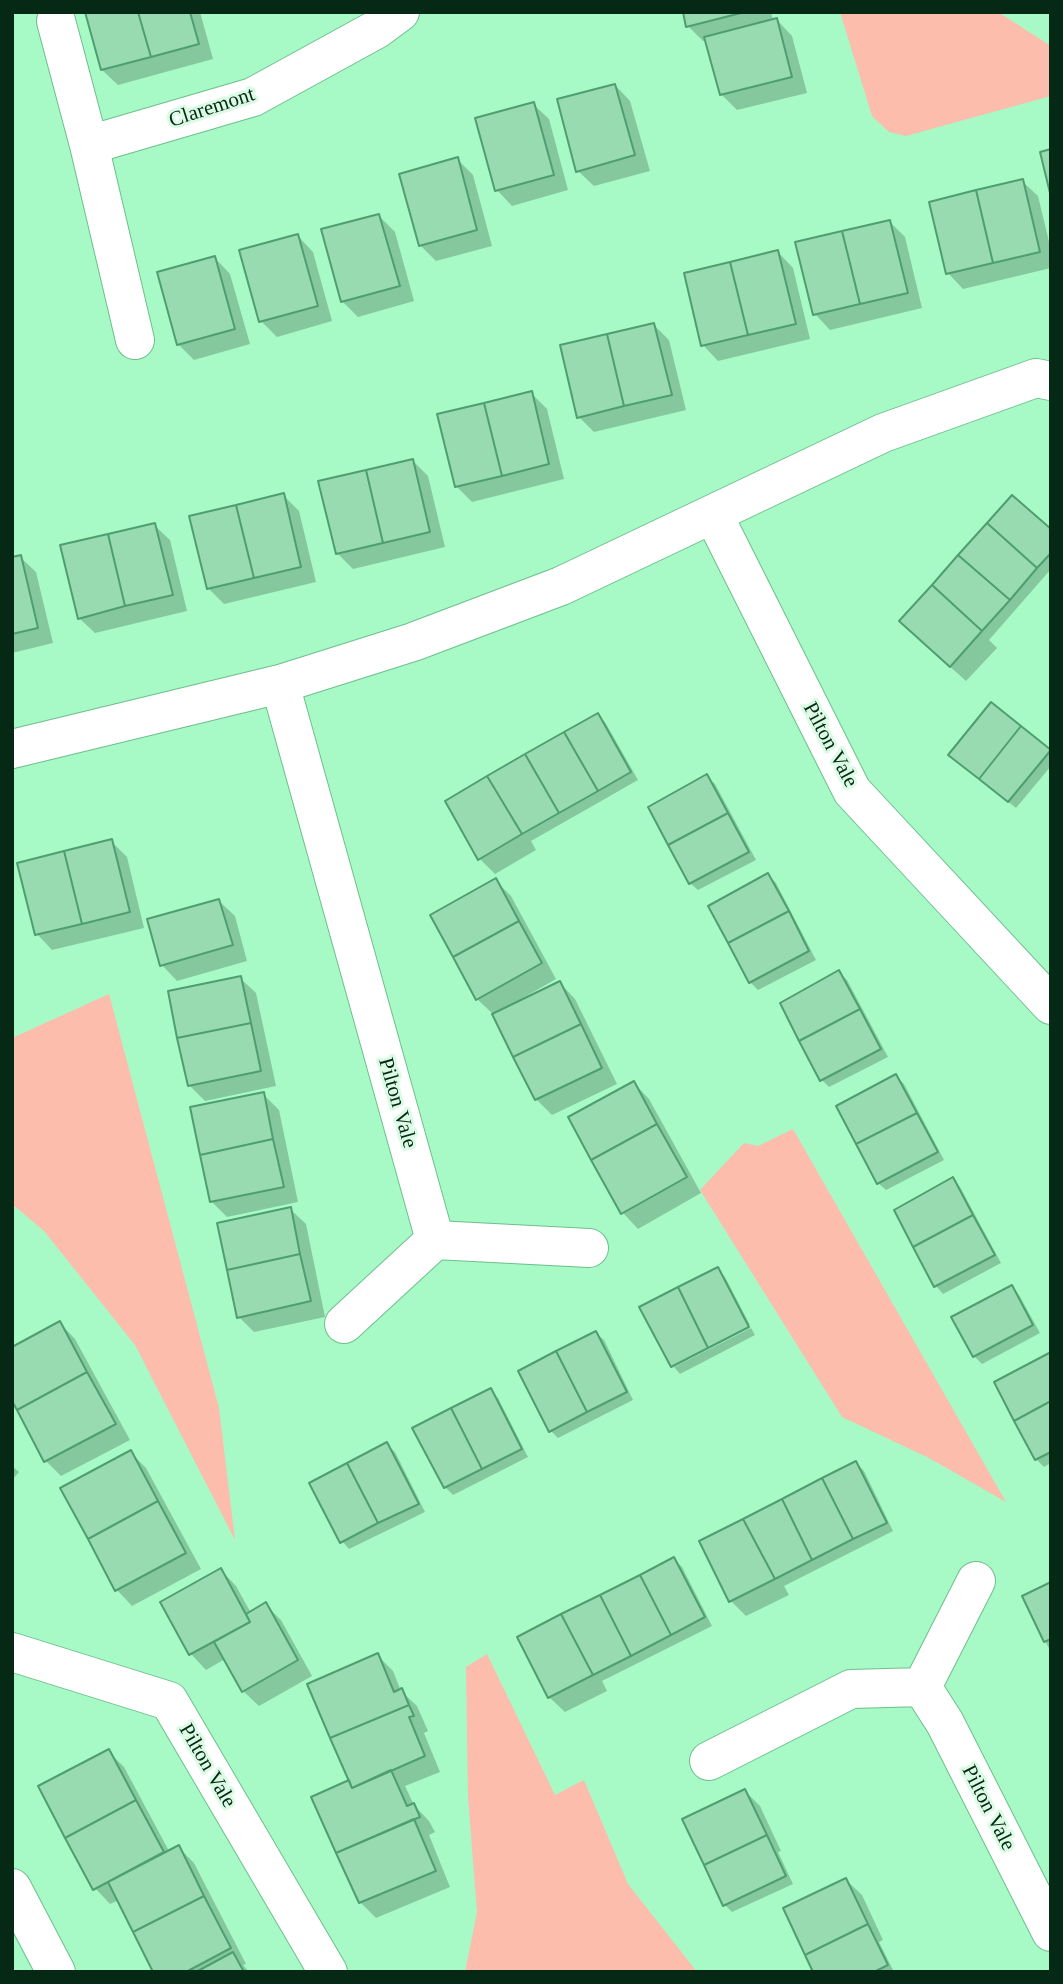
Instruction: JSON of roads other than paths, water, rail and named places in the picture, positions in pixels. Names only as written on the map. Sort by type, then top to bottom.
[{"type":"street","name":"Claremont","points":[[89,145],[253,97],[376,29],[400,12]]},
{"type":"street","points":[[56,21],[89,145],[135,340]]},
{"type":"street","points":[[12,749],[280,684],[413,642],[561,586],[883,433],[1036,379],[1051,381]]},
{"type":"street","name":"Pilton Vale","points":[[713,514],[852,791],[1051,1005]]},
{"type":"street","name":"Pilton Vale","points":[[280,684],[435,1240]]},
{"type":"street","points":[[344,1324],[435,1240],[589,1248]]},
{"type":"street","points":[[709,1761],[851,1689],[922,1687],[976,1581]]},
{"type":"street","name":"Pilton Vale","points":[[12,1652],[169,1702],[328,1972]]},
{"type":"street","name":"Pilton Vale","points":[[922,1687],[945,1723],[1051,1932]]},
{"type":"street","points":[[12,1888],[56,1972]]}]
